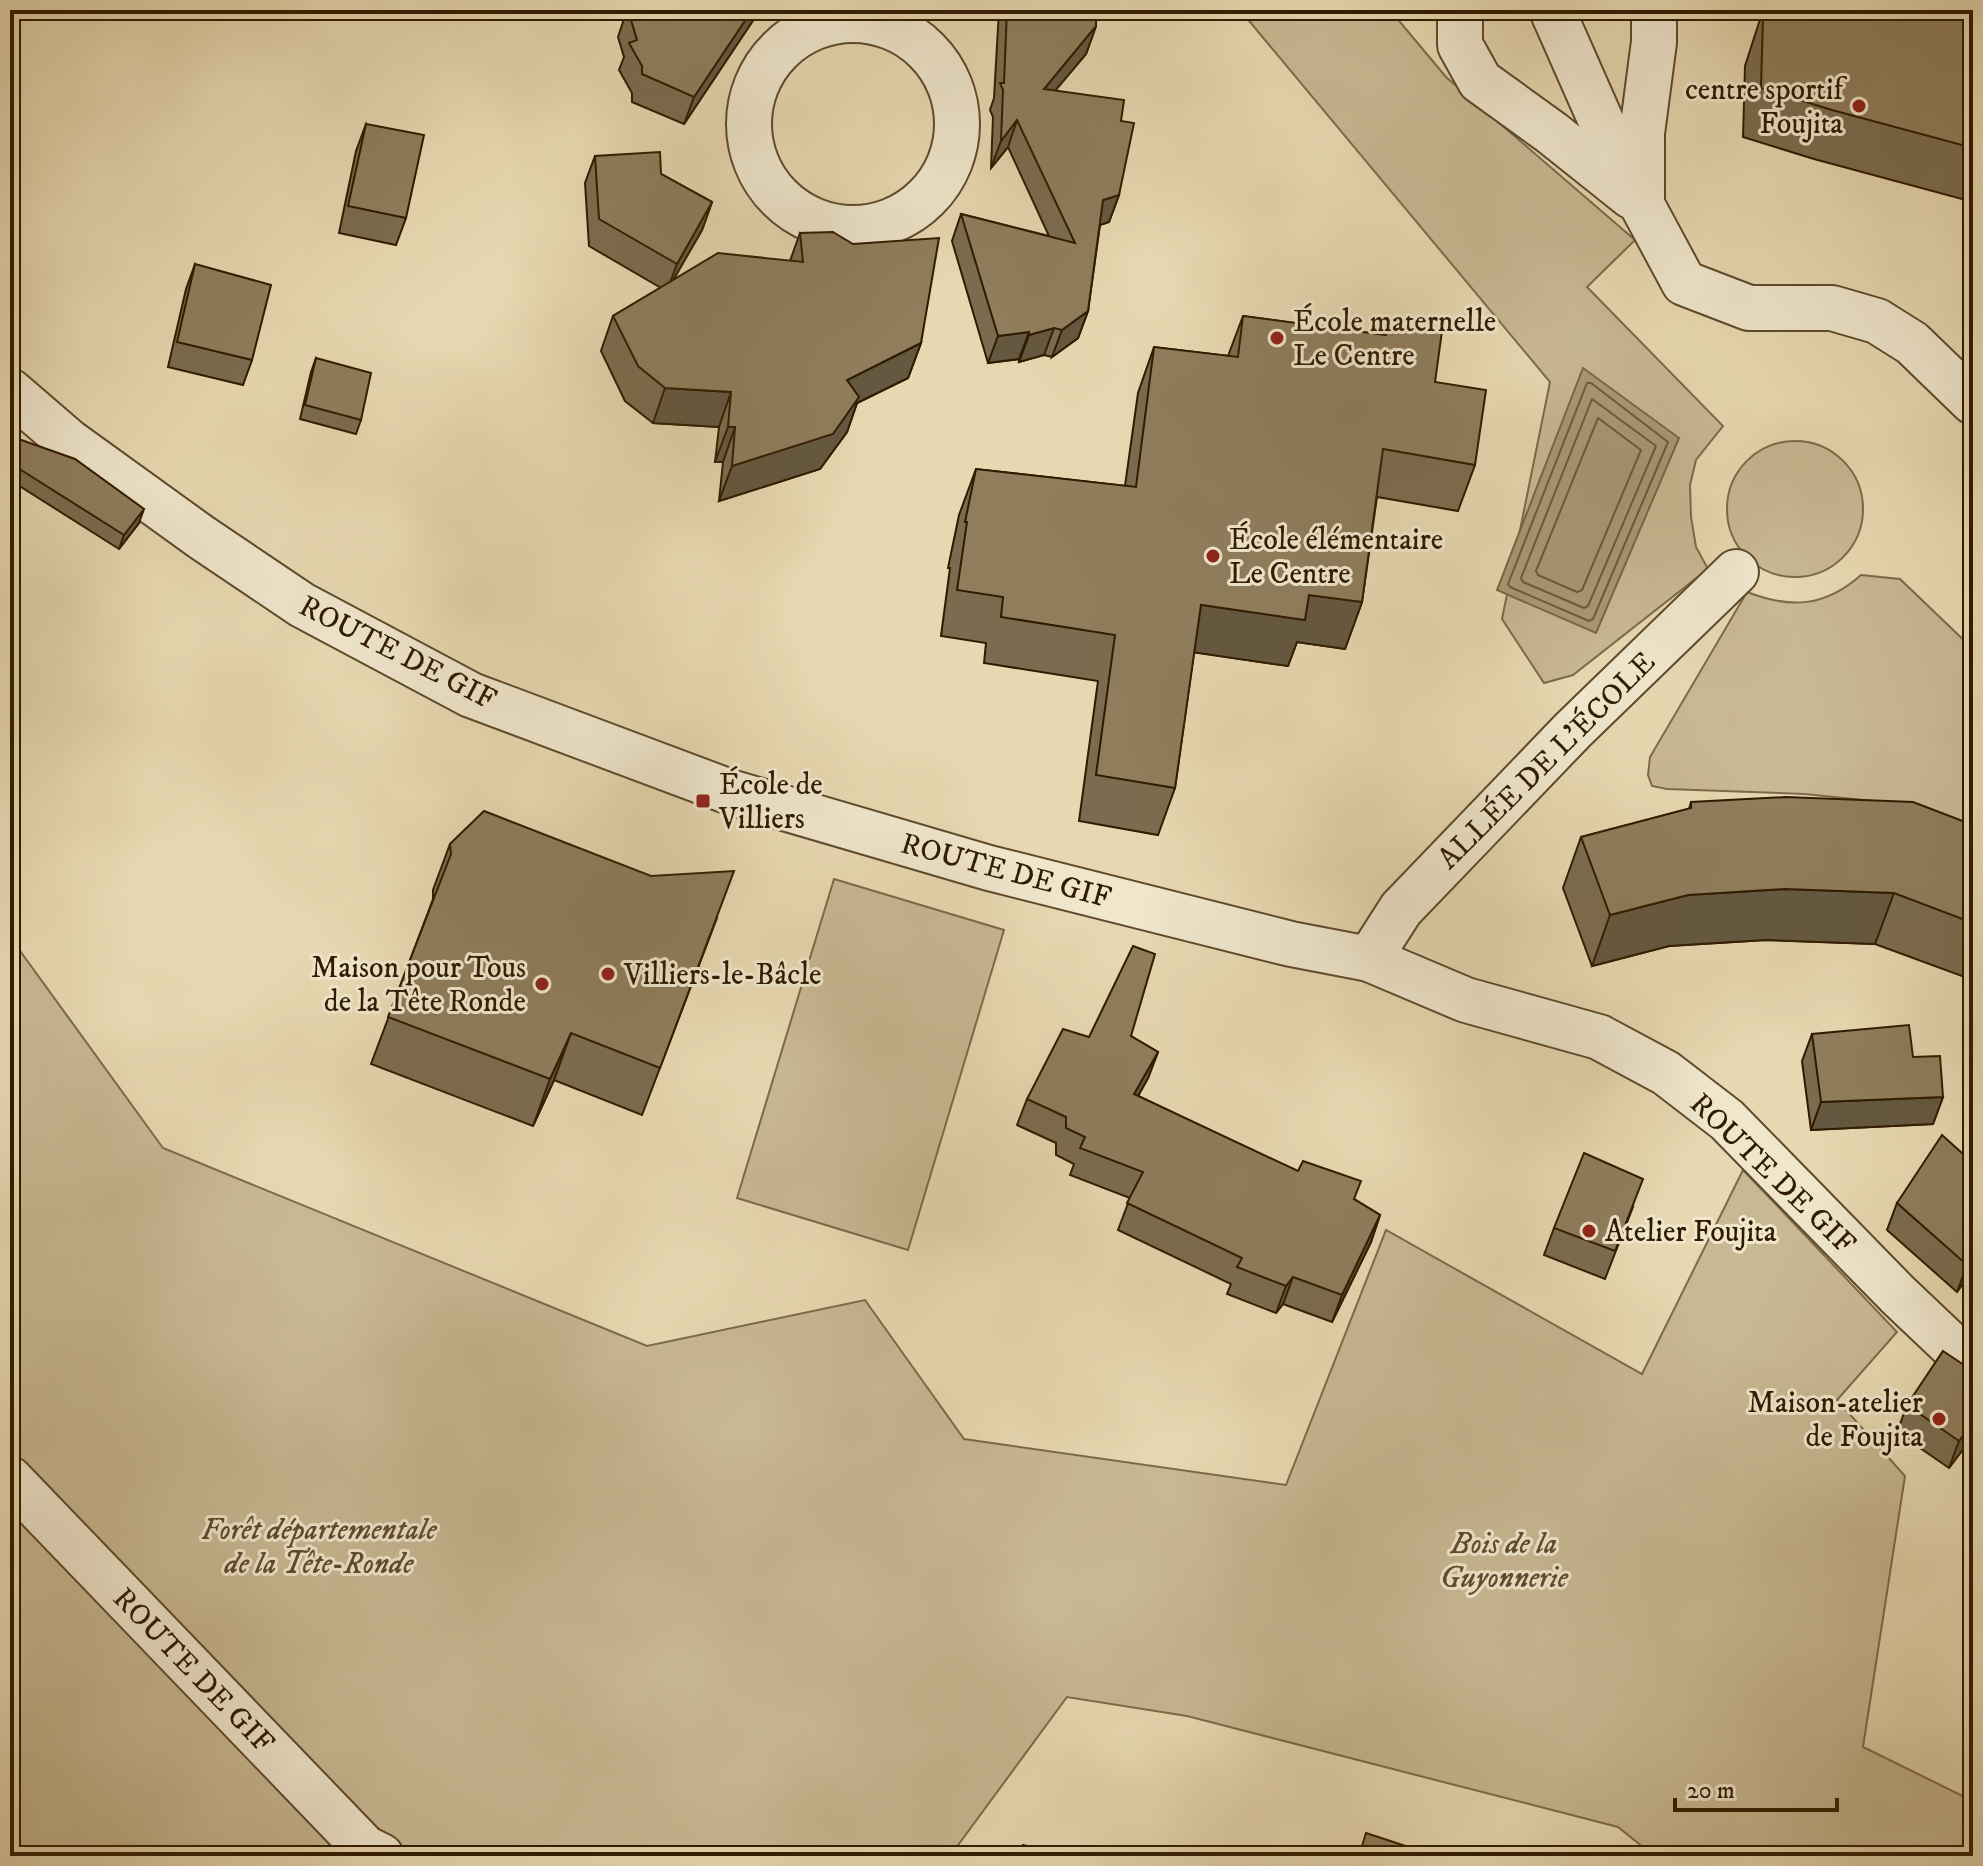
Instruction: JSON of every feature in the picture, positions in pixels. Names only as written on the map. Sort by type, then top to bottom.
[{"type":"street","points":[[1460,10],[1460,45],[1480,81],[1552,133],[1642,205]]},
{"type":"street","points":[[1552,10],[1620,164],[1684,283],[1749,308],[1832,308],[1877,321],[1912,343],[1973,402]]},
{"type":"street","points":[[1642,205],[1642,133],[1654,42],[1654,10]]},
{"type":"street","points":[[815,17],[853,18],[886,25],[917,40],[940,65],[954,96],[958,129],[951,163],[933,192],[907,213],[876,226],[842,229],[809,220],[781,201],[759,172],[748,137],[749,101],[763,68],[815,17]]},
{"type":"street","name":"ROUTE DE GIF","points":[[10,391],[68,441],[302,605],[471,695],[730,792],[989,868],[1291,944],[1369,959],[1466,1000],[1599,1037],[1666,1073],[1727,1120],[1897,1294],[1973,1366]]},
{"type":"street","name":"ALLÉE DE L'ÉCOLE","points":[[1369,959],[1401,909],[1573,730],[1736,572]]},
{"type":"street","name":"ROUTE DE GIF","points":[[10,1479],[365,1848],[381,1856]]},
{"type":"green space","points":[[1240,10],[1390,10],[1446,77],[1635,240],[1587,287],[1723,426],[1696,460],[1690,485],[1696,547],[1708,569],[1573,675],[1544,683],[1502,619],[1550,382]]},
{"type":"green space","points":[[1795,441],[1821,446],[1843,461],[1858,483],[1863,509],[1858,535],[1843,557],[1821,572],[1795,577],[1769,572],[1747,557],[1732,535],[1727,509],[1732,483],[1747,461],[1769,446]]},
{"type":"green space","points":[[1861,575],[1900,579],[1973,649],[1973,839],[1903,804],[1804,794],[1652,786],[1648,775],[1650,757],[1747,592],[1778,601],[1807,602],[1834,594]]},
{"type":"green space","points":[[834,879],[1004,930],[908,1250],[737,1198]]},
{"type":"green space","name":"Forêt départementale de la Tête-Ronde","points":[[10,937],[163,1148],[647,1346],[865,1300],[964,1439],[1286,1485],[1386,1230],[1642,1374],[1743,1170],[1897,1332],[1837,1400],[1905,1476],[1863,1747],[1973,1801],[1973,1856],[1654,1856],[1618,1827],[1187,1716],[1067,1697],[950,1856],[10,1856]]},
{"type":"water","points":[[1583,368],[1679,438],[1596,633],[1497,590]]},
{"type":"building","points":[[628,10],[752,10],[694,97],[642,74],[642,66],[629,43],[637,40]]},
{"type":"building","points":[[1007,10],[1096,10],[1096,26],[1044,89],[1124,100],[1121,121],[1134,123],[1119,195],[1103,200],[1088,311],[1062,330],[1054,328],[1029,335],[1029,332],[998,336],[961,214],[1075,243],[1017,120],[1001,141],[1003,90],[1000,83],[1004,83]]},
{"type":"building","name":"centre sportif Foujita","points":[[1765,10],[1973,10],[1973,148],[1761,88]]},
{"type":"building","points":[[366,124],[424,135],[406,218],[348,206]]},
{"type":"building","points":[[660,152],[661,174],[712,202],[677,264],[599,219],[595,156]]},
{"type":"building","points":[[833,232],[853,244],[939,238],[921,343],[847,380],[859,397],[833,434],[732,466],[735,427],[728,427],[731,392],[665,388],[638,366],[613,316],[718,253],[803,262],[800,233]]},
{"type":"building","points":[[195,264],[271,285],[252,360],[177,342]]},
{"type":"building","points":[[1243,316],[1386,335],[1387,323],[1442,331],[1435,382],[1486,390],[1475,465],[1383,449],[1362,602],[1309,595],[1305,620],[1201,605],[1175,788],[1096,775],[1115,635],[1001,617],[1003,597],[957,590],[965,522],[976,469],[1136,487],[1154,347],[1238,357]]},
{"type":"building","points":[[316,358],[371,373],[361,420],[305,405]]},
{"type":"building","points":[[10,436],[75,459],[144,509],[124,535],[10,463]]},
{"type":"building","points":[[1786,797],[1913,802],[1973,825],[1973,923],[1894,893],[1785,889],[1688,895],[1610,915],[1581,837],[1691,808],[1691,802]]},
{"type":"building","name":"Maison pour Tous de la Tête Ronde","points":[[484,811],[651,876],[734,871],[660,1068],[571,1033],[550,1079],[388,1017],[451,854],[450,844]]},
{"type":"building","points":[[1133,946],[1155,954],[1131,1036],[1158,1052],[1134,1094],[1298,1171],[1303,1161],[1361,1181],[1354,1199],[1380,1215],[1342,1295],[1293,1277],[1286,1286],[1237,1267],[1242,1258],[1127,1203],[1143,1172],[1080,1148],[1085,1137],[1066,1128],[1066,1117],[1027,1099],[1063,1029],[1089,1037]]},
{"type":"building","points":[[1909,1025],[1913,1057],[1940,1056],[1943,1097],[1821,1102],[1812,1034]]},
{"type":"building","points":[[1942,1135],[1973,1163],[1973,1256],[1967,1265],[1897,1203]]},
{"type":"building","name":"Atelier Foujita","points":[[1584,1153],[1643,1179],[1615,1251],[1554,1228]]},
{"type":"building","points":[[1943,1351],[1973,1371],[1973,1422],[1959,1441],[1907,1405]]},
{"type":"building","points":[[1366,1833],[1436,1856],[1359,1856]]},
{"type":"building","points":[[1023,1845],[1068,1856],[1020,1856]]},
{"type":"place","name":"centre sportif Foujita","points":[[1859,106]]},
{"type":"place","name":"École maternelle Le Centre","points":[[1277,338]]},
{"type":"place","name":"École élémentaire Le Centre","points":[[1213,556]]},
{"type":"place","name":"École de Villiers","points":[[703,801]]},
{"type":"place","name":"Villiers-le-Bâcle","points":[[608,974]]},
{"type":"place","name":"Maison pour Tous de la Tête Ronde","points":[[542,984]]},
{"type":"place","name":"Atelier Foujita","points":[[1589,1231]]},
{"type":"place","name":"Maison-atelier de Foujita","points":[[1939,1419]]},
{"type":"park label","name":"Bois de la Guyonnerie","points":[[1504,1560]]}]
